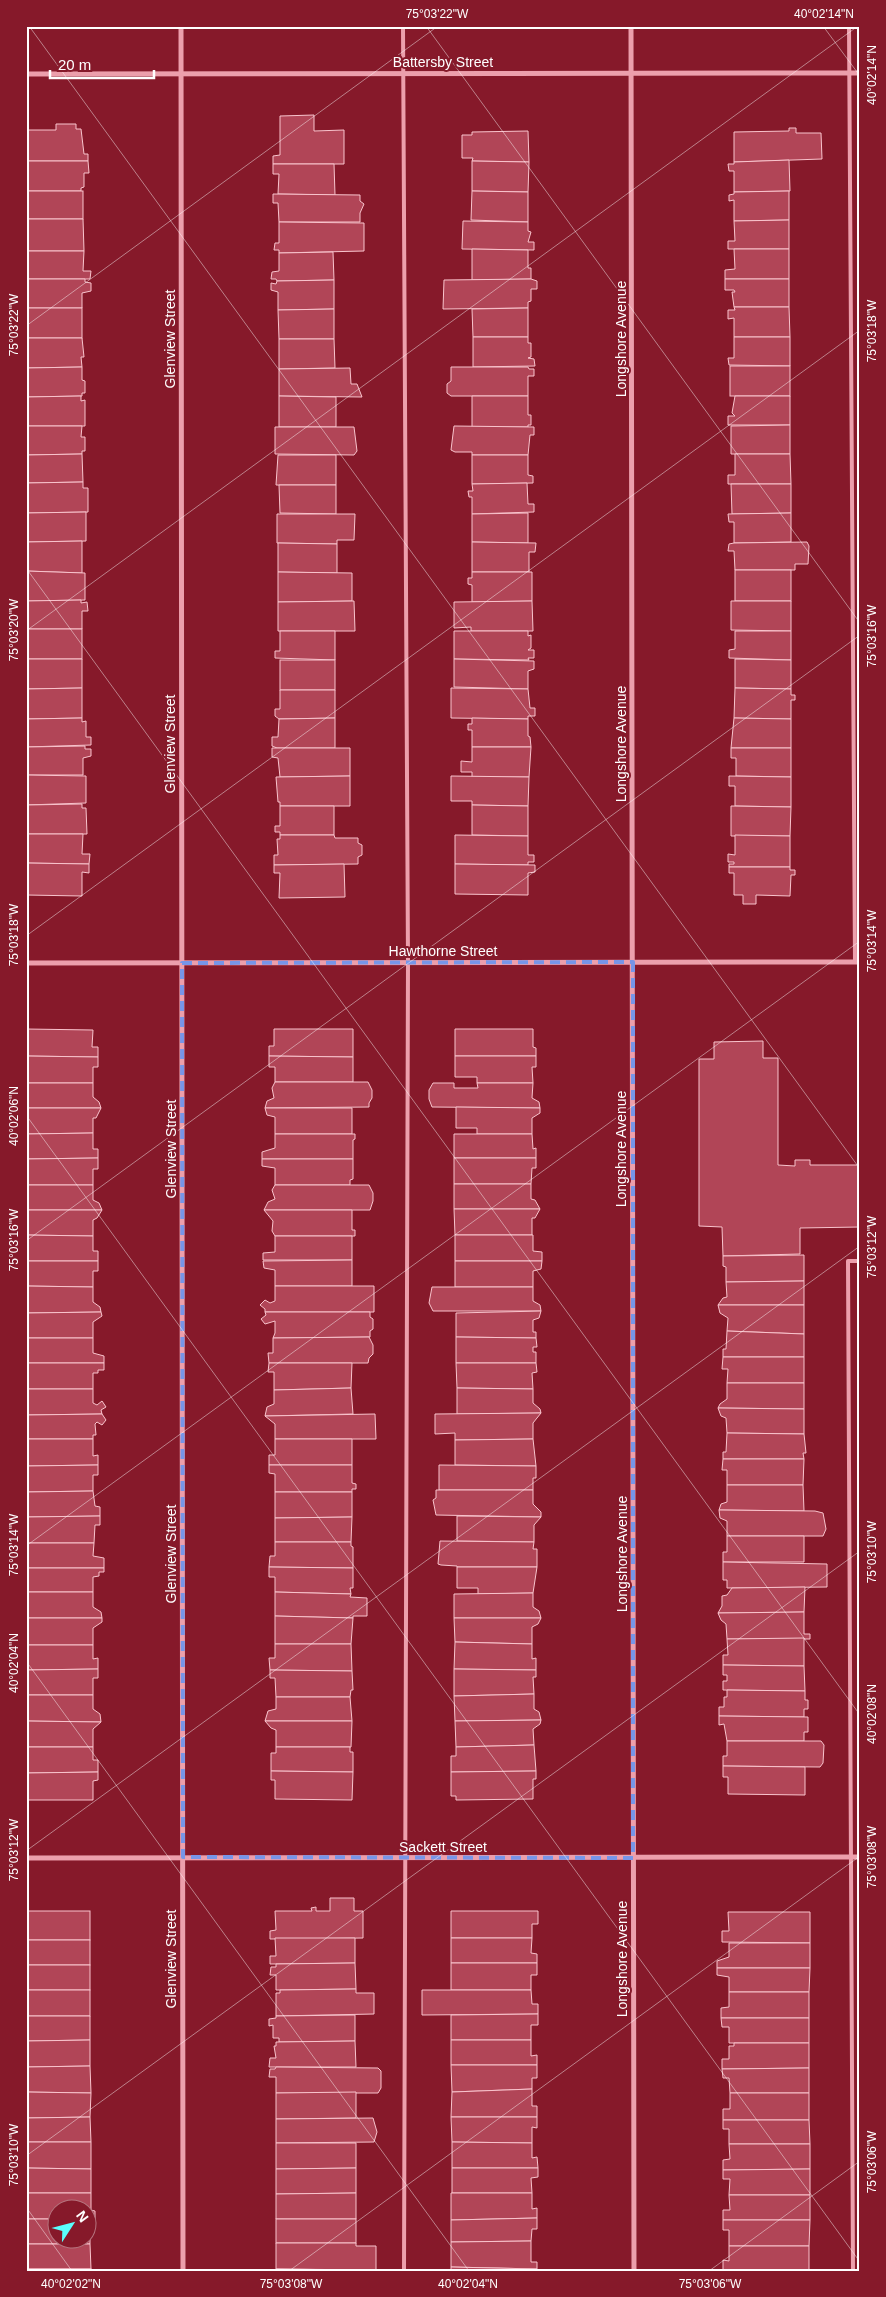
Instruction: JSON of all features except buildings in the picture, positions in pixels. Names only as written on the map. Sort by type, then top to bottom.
[{"type":"street","name":"Glenview Street","points":[[182,26],[183,2271]]},
{"type":"street","name":"Longshore Avenue","points":[[632,26],[634,2271]]},
{"type":"street","name":"Battersby Street","points":[[26,74],[860,73]]},
{"type":"street","name":"Hawthorne Street","points":[[26,963],[858,962]]},
{"type":"street","name":"Sackett Street","points":[[26,1858],[860,1858]]},
{"type":"lane","points":[[403,26],[408,962],[404,2271]]},
{"type":"lane","points":[[849,26],[858,962]]},
{"type":"lane","points":[[853,2271],[848,1261],[860,1260]]},
{"type":"highlighted area","points":[[633,962],[633,1858],[183,1857],[182,963]]}]
